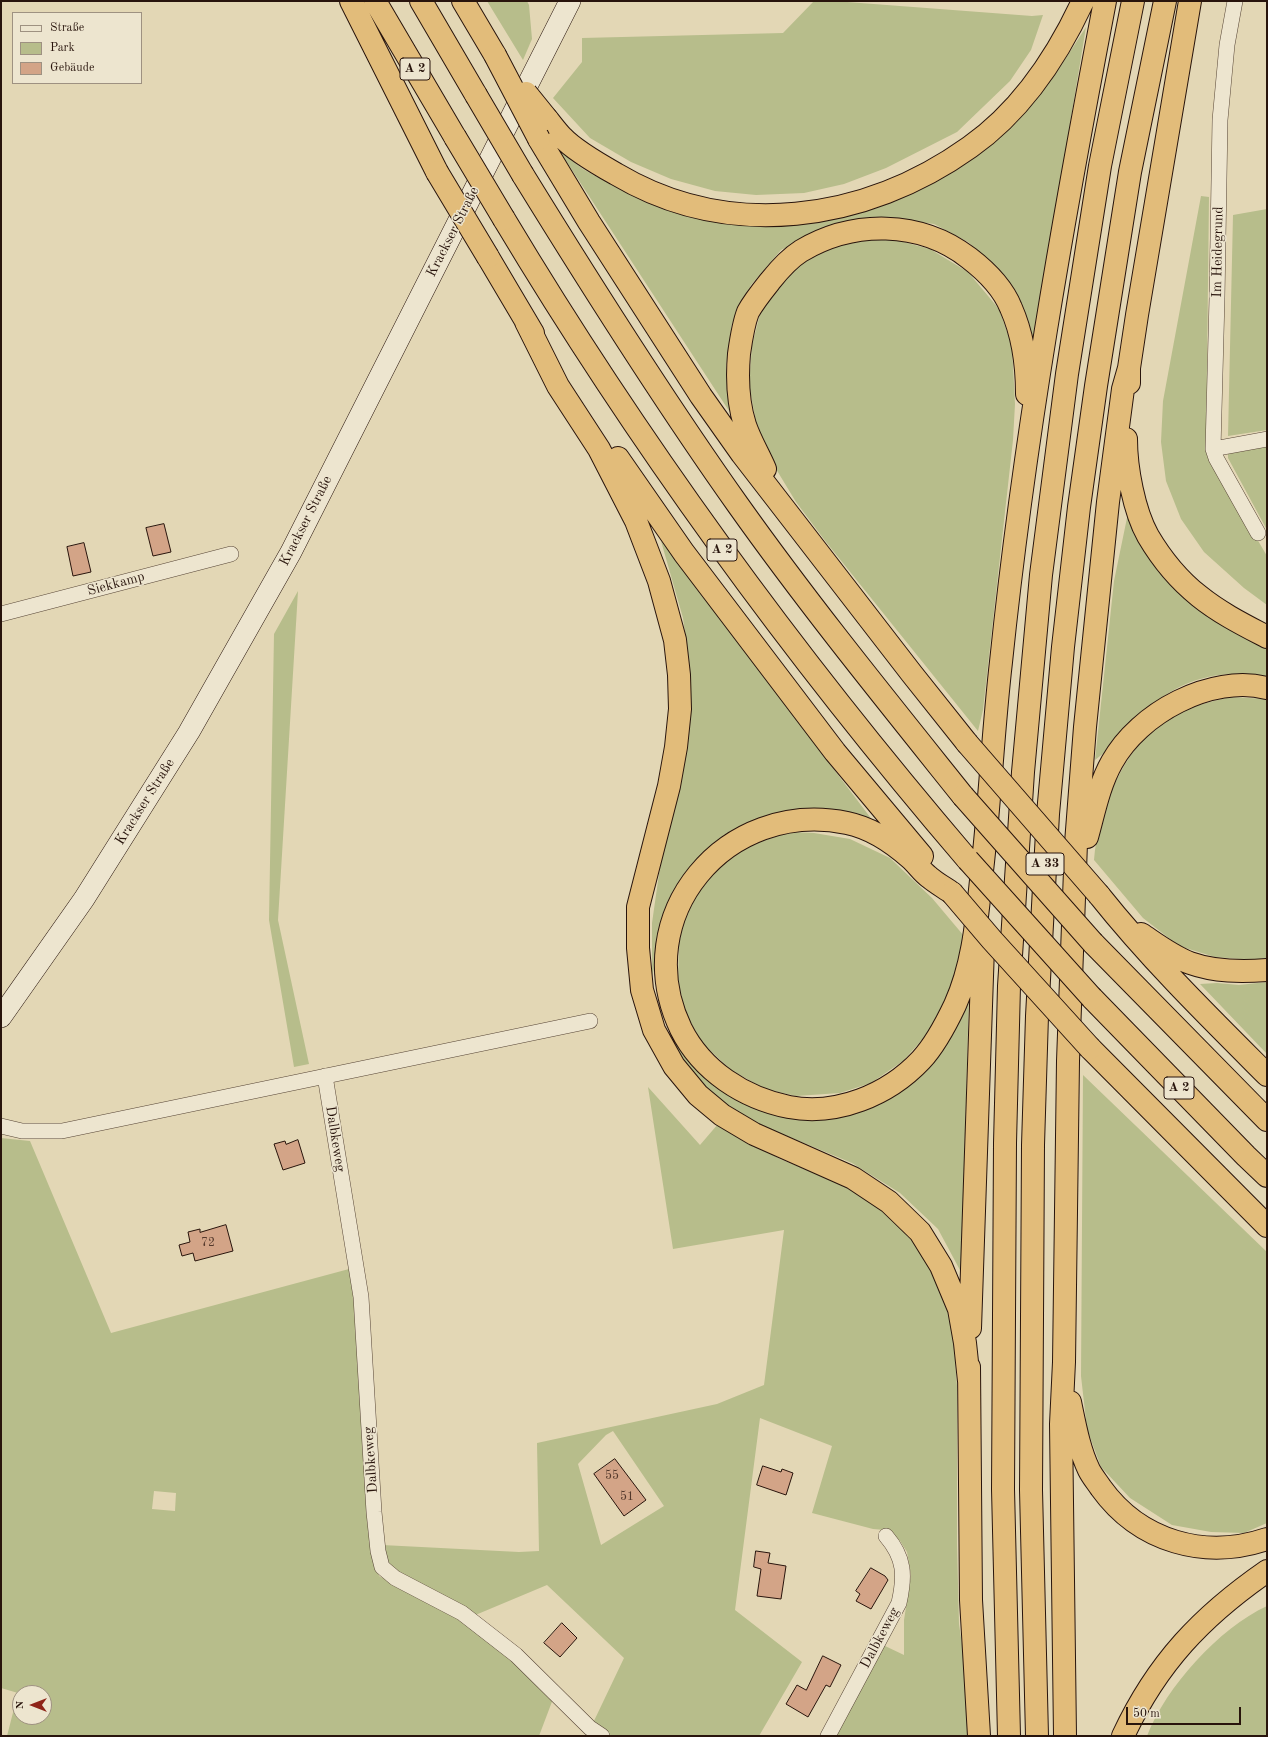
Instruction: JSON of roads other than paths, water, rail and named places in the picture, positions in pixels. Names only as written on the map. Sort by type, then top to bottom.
[{"type":"highway","points":[[351,1],[437,172],[526,322],[598,429],[689,559],[834,752],[992,940],[1090,1048],[1267,1226]]},
{"type":"highway","name":"A 2","points":[[375,1],[504,219],[597,369],[714,539],[814,673],[919,803],[1092,998],[1267,1176]]},
{"type":"highway","name":"A 2","points":[[421,1],[523,175],[600,300],[667,402],[738,505],[812,605],[963,796],[1093,943],[1267,1120]]},
{"type":"highway","points":[[463,1],[543,129],[594,229],[701,396],[742,454],[967,743],[1099,895],[1117,918],[1170,977],[1267,1075]]},
{"type":"highway","points":[[543,129],[563,138],[599,164],[636,186],[690,205],[722,212],[776,215],[809,213],[834,208],[886,192],[914,181],[971,147],[1005,117],[1039,79],[1070,30],[1083,1]]},
{"type":"highway","points":[[952,893],[927,876],[909,857],[874,831],[847,823],[822,820],[793,820],[765,827],[728,845],[704,866],[688,889],[676,911],[668,940],[666,972],[671,1000],[682,1030],[701,1058],[722,1078],[743,1091],[766,1101],[794,1108],[826,1108],[852,1104],[882,1090],[901,1078],[923,1058],[940,1033],[955,1004],[967,972],[976,930],[985,844],[1000,662],[1024,467],[1073,168],[1105,1]]},
{"type":"highway","name":"A 33","points":[[1009,1736],[1003,1489],[1005,1144],[1009,986],[1023,780],[1041,575],[1066,374],[1100,166],[1133,1]]},
{"type":"highway","name":"A 33","points":[[1037,1736],[1031,1490],[1033,1153],[1037,1016],[1048,814],[1065,632],[1079,507],[1095,394],[1130,172],[1165,1]]},
{"type":"highway","points":[[1065,1736],[1061,1424],[1064,1362],[1066,1140],[1076,843],[1108,502],[1123,389],[1129,368],[1190,1]]},
{"type":"highway","points":[[782,505],[745,425],[739,392],[738,368],[741,337],[748,312],[761,292],[780,270],[800,252],[842,234],[866,228],[911,231],[937,239],[960,251],[978,265],[997,285],[1011,308],[1019,332],[1027,367],[1028,407],[1024,467]]},
{"type":"highway","points":[[526,322],[558,386],[599,449],[636,521],[659,581],[675,640],[679,675],[680,709],[676,747],[669,786],[638,907],[638,948],[642,990],[654,1030],[674,1066],[698,1095],[722,1115],[754,1134],[853,1178],[889,1202],[920,1232],[941,1266],[959,1309],[965,1343],[969,1381]]},
{"type":"highway","points":[[1129,368],[1129,392],[1125,428],[1126,455],[1131,484],[1148,536],[1178,576],[1199,596],[1225,615],[1267,638]]},
{"type":"highway","points":[[1072,935],[1087,838],[1099,793],[1112,762],[1126,740],[1167,706],[1190,696],[1215,689],[1239,686],[1267,688]]},
{"type":"highway","points":[[979,1736],[971,1600],[969,1381],[985,844]]},
{"type":"highway","points":[[1117,918],[1165,950],[1189,963],[1214,970],[1242,972],[1267,970]]},
{"type":"highway","points":[[1064,1362],[1071,1408],[1081,1450],[1090,1471],[1110,1499],[1126,1515],[1146,1530],[1170,1540],[1197,1547],[1223,1548],[1252,1544],[1267,1539]]},
{"type":"highway","points":[[1123,1736],[1152,1684],[1188,1636],[1234,1595],[1267,1571]]},
{"type":"street","name":"Krackser Straße","points":[[1,1017],[84,899],[181,745],[291,552],[570,1]]},
{"type":"street","name":"Im Heidegrund","points":[[1213,449],[1220,120],[1227,44],[1235,1]]},
{"type":"street","points":[[1258,533],[1216,458],[1213,449],[1267,439]]},
{"type":"street","name":"Siekkamp","points":[[1,614],[232,554]]},
{"type":"street","points":[[1,1126],[22,1131],[62,1131],[590,1022]]},
{"type":"street","name":"Dalbkeweg","points":[[325,1076],[361,1297],[374,1512],[378,1551],[382,1567],[395,1578],[462,1613],[516,1656],[590,1728],[602,1736]]},
{"type":"street","name":"Dalbkeweg","points":[[828,1736],[899,1603],[902,1591],[903,1568],[900,1555],[886,1536]]}]
